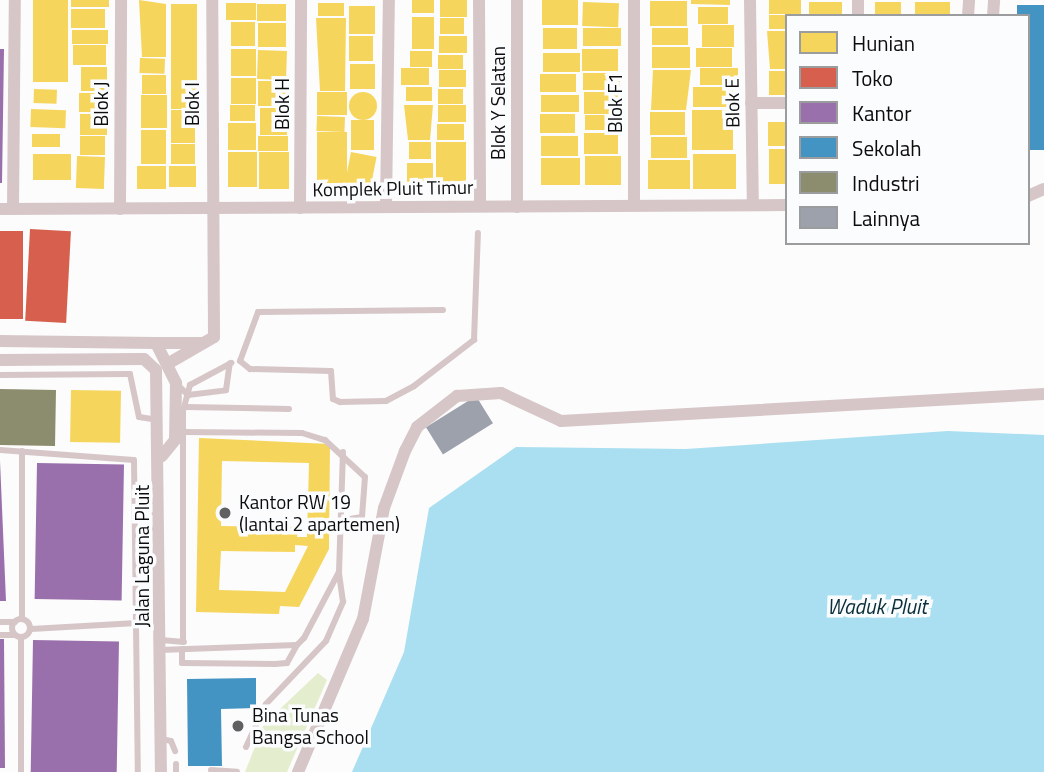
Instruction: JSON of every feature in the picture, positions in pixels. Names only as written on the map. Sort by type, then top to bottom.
[{"type":"street","points":[[7,209],[15,0]]},
{"type":"street","name":"Blok J","points":[[120,209],[121,0]]},
{"type":"street","name":"Blok I","points":[[207,343],[214,337],[211,209],[212,0]]},
{"type":"street","name":"Blok H","points":[[300,208],[301,0]]},
{"type":"street","points":[[386,206],[389,0]]},
{"type":"street","points":[[479,0],[480,206]]},
{"type":"street","name":"Blok Y Selatan","points":[[517,0],[517,206]]},
{"type":"street","name":"Blok F1","points":[[634,0],[634,205]]},
{"type":"street","name":"Blok E","points":[[750,0],[752,205]]},
{"type":"street","points":[[751,103],[785,103]]},
{"type":"street","name":"Komplek Pluit Timur","points":[[7,209],[785,205]]},
{"type":"street","points":[[0,341],[207,343]]},
{"type":"street","points":[[156,343],[169,363],[175,379],[175,440],[162,456]]},
{"type":"street","points":[[169,363],[207,343]]},
{"type":"street","name":"Jalan Laguna Pluit","points":[[0,360],[133,359],[152,361],[156,370],[162,456],[161,772]]},
{"type":"street","points":[[298,772],[363,619],[384,508],[405,451],[417,427],[457,396],[493,391],[561,421],[1044,394]]},
{"type":"lane","points":[[240,360],[250,369],[331,371],[333,399],[340,402],[386,401],[405,391],[474,340],[478,233]]},
{"type":"lane","points":[[240,360],[258,312],[443,310]]},
{"type":"lane","points":[[190,385],[240,360]]},
{"type":"lane","points":[[188,396],[226,390],[230,363]]},
{"type":"lane","points":[[0,375],[130,374],[139,417],[159,420]]},
{"type":"lane","points":[[175,379],[190,385]]},
{"type":"lane","points":[[175,379],[188,396]]},
{"type":"lane","points":[[190,385],[183,432],[183,640],[191,647]]},
{"type":"lane","points":[[186,407],[289,409]]},
{"type":"lane","points":[[183,432],[302,433],[343,453],[362,468],[366,483],[362,517],[343,520]]},
{"type":"lane","points":[[0,450],[134,460],[138,772]]},
{"type":"lane","points":[[21,772],[18,620],[22,451]]},
{"type":"lane","points":[[246,747],[266,704],[308,663],[343,602],[339,572],[343,520],[343,453]]},
{"type":"lane","points":[[287,663],[339,572]]},
{"type":"lane","points":[[0,622],[18,620],[31,629]]},
{"type":"lane","points":[[0,635],[18,637],[31,629],[136,623]]},
{"type":"lane","points":[[161,645],[183,640]]},
{"type":"lane","points":[[161,645],[182,649],[297,645]]},
{"type":"lane","points":[[182,649],[182,663],[287,663]]},
{"type":"lane","points":[[293,655],[308,663]]},
{"type":"lane","points":[[287,663],[292,678]]},
{"type":"lane","points":[[161,739],[171,741],[175,751]]},
{"type":"lane","points":[[211,770],[237,772]]},
{"type":"green space","points":[[318,673],[327,680],[287,772],[245,772],[264,724]]},
{"type":"water","name":"Waduk Pluit","points":[[948,431],[1044,435],[1044,772],[352,772],[404,652],[429,508],[516,447],[686,449]]},
{"type":"building: Hunian","points":[[33,0],[68,0],[68,82],[33,82]]},
{"type":"building: Hunian","points":[[71,0],[109,0],[109,7],[71,7]]},
{"type":"building: Hunian","points":[[139,0],[166,4],[166,57],[142,57]]},
{"type":"building: Hunian","points":[[412,0],[434,0],[434,13],[412,13]]},
{"type":"building: Hunian","points":[[440,0],[467,0],[467,17],[440,17]]},
{"type":"building: Hunian","points":[[542,0],[578,0],[578,25],[542,25]]},
{"type":"building: Hunian","points":[[691,0],[730,0],[730,5],[691,4]]},
{"type":"building: Hunian","points":[[769,0],[801,0],[801,14],[769,14]]},
{"type":"building: Hunian","points":[[650,1],[687,1],[687,26],[650,26]]},
{"type":"building: Hunian","points":[[583,2],[619,3],[618,27],[582,26]]},
{"type":"building: Hunian","points":[[809,2],[842,2],[842,14],[809,14]]},
{"type":"building: Hunian","points":[[875,2],[901,2],[901,14],[875,14]]},
{"type":"building: Hunian","points":[[915,2],[950,2],[950,14],[915,14]]},
{"type":"building: Hunian","points":[[226,3],[256,3],[256,20],[226,20]]},
{"type":"building: Hunian","points":[[318,3],[344,3],[344,16],[318,16]]},
{"type":"building: Hunian","points":[[171,4],[197,4],[197,109],[171,109]]},
{"type":"building: Hunian","points":[[257,4],[286,4],[286,21],[257,21]]},
{"type":"building: Hunian","points":[[349,6],[375,6],[375,34],[349,34]]},
{"type":"building: Hunian","points":[[698,7],[728,7],[728,24],[698,24]]},
{"type":"building: Hunian","points":[[71,9],[105,9],[105,28],[71,28]]},
{"type":"building: Hunian","points":[[769,15],[785,15],[785,29],[769,29]]},
{"type":"building: Hunian","points":[[412,17],[434,17],[434,49],[412,49]]},
{"type":"building: Hunian","points":[[316,18],[346,18],[345,91],[320,91]]},
{"type":"building: Hunian","points":[[440,18],[464,18],[464,34],[440,34]]},
{"type":"building: Hunian","points":[[231,22],[255,22],[255,46],[231,46]]},
{"type":"building: Hunian","points":[[258,23],[286,23],[286,47],[258,47]]},
{"type":"building: Hunian","points":[[702,25],[734,25],[734,47],[702,47]]},
{"type":"building: Hunian","points":[[543,28],[577,28],[577,49],[543,49]]},
{"type":"building: Hunian","points":[[583,28],[621,28],[621,46],[583,46]]},
{"type":"building: Hunian","points":[[652,28],[688,28],[688,45],[652,45]]},
{"type":"building: Hunian","points":[[72,30],[108,30],[108,44],[72,44]]},
{"type":"building: Hunian","points":[[767,31],[785,31],[785,69],[770,69]]},
{"type":"building: Hunian","points":[[349,36],[373,36],[373,61],[349,61]]},
{"type":"building: Hunian","points":[[439,36],[467,36],[467,53],[439,53]]},
{"type":"building: Hunian","points":[[73,45],[106,45],[106,65],[73,65]]},
{"type":"building: Hunian","points":[[652,47],[690,47],[690,68],[652,68]]},
{"type":"building: Hunian","points":[[696,48],[732,48],[732,67],[696,67]]},
{"type":"building: Hunian","points":[[231,49],[256,49],[256,76],[231,76]]},
{"type":"building: Hunian","points":[[582,49],[618,49],[618,71],[582,71]]},
{"type":"building: Hunian","points":[[258,50],[287,51],[286,80],[257,79]]},
{"type":"building: Hunian","points":[[410,51],[432,51],[432,67],[410,67]]},
{"type":"building: Hunian","points":[[543,53],[580,53],[580,72],[543,72]]},
{"type":"building: Hunian","points":[[438,55],[463,55],[463,69],[438,69]]},
{"type":"building: Hunian","points":[[140,58],[165,59],[164,74],[139,73]]},
{"type":"building: Hunian","points":[[350,64],[375,64],[375,89],[350,89]]},
{"type":"building: Hunian","points":[[81,67],[107,67],[107,91],[81,91]]},
{"type":"building: Hunian","points":[[401,68],[429,68],[429,85],[401,85]]},
{"type":"building: Hunian","points":[[700,68],[738,68],[738,85],[700,85]]},
{"type":"building: Hunian","points":[[439,70],[466,70],[466,87],[439,87]]},
{"type":"building: Hunian","points":[[653,70],[691,70],[686,110],[651,110]]},
{"type":"building: Hunian","points":[[769,71],[785,71],[785,95],[769,95]]},
{"type":"building: Hunian","points":[[583,73],[620,73],[620,90],[583,90]]},
{"type":"building: Hunian","points":[[540,74],[576,74],[576,92],[540,92]]},
{"type":"building: Hunian","points":[[142,75],[166,75],[166,94],[142,94]]},
{"type":"building: Hunian","points":[[231,78],[256,78],[256,104],[231,104]]},
{"type":"building: Hunian","points":[[258,81],[288,81],[288,106],[258,106]]},
{"type":"building: Hunian","points":[[406,87],[432,87],[432,101],[406,101]]},
{"type":"building: Hunian","points":[[693,87],[733,87],[733,107],[693,107]]},
{"type":"building: Hunian","points":[[34,89],[57,90],[56,104],[34,103]]},
{"type":"building: Hunian","points":[[438,89],[463,89],[463,104],[438,104]]},
{"type":"building: Hunian","points":[[317,92],[347,92],[347,115],[317,115]]},
{"type":"building: Hunian","points":[[363,92],[373,96],[377,106],[373,116],[363,120],[353,116],[349,106],[353,96]]},
{"type":"building: Hunian","points":[[584,92],[618,92],[618,114],[584,114]]},
{"type":"building: Hunian","points":[[79,93],[107,93],[107,112],[79,112]]},
{"type":"building: Hunian","points":[[141,95],[167,95],[167,128],[141,128]]},
{"type":"building: Hunian","points":[[541,95],[579,95],[579,112],[541,112]]},
{"type":"building: Hunian","points":[[230,105],[255,105],[255,121],[230,121]]},
{"type":"building: Hunian","points":[[404,105],[433,105],[430,140],[408,140]]},
{"type":"building: Hunian","points":[[438,105],[466,105],[466,122],[438,122]]},
{"type":"building: Hunian","points":[[260,108],[287,108],[287,135],[260,135]]},
{"type":"building: Hunian","points":[[31,109],[66,110],[65,128],[30,127]]},
{"type":"building: Hunian","points":[[171,110],[195,110],[195,143],[171,143]]},
{"type":"building: Hunian","points":[[692,110],[733,110],[733,150],[692,150]]},
{"type":"building: Hunian","points":[[650,112],[685,112],[685,135],[650,135]]},
{"type":"building: Hunian","points":[[80,114],[107,114],[107,135],[80,135]]},
{"type":"building: Hunian","points":[[540,114],[575,114],[575,133],[540,133]]},
{"type":"building: Hunian","points":[[585,115],[620,115],[620,130],[585,130]]},
{"type":"building: Hunian","points":[[317,116],[345,117],[344,132],[316,131]]},
{"type":"building: Hunian","points":[[351,120],[374,120],[374,150],[351,150]]},
{"type":"building: Hunian","points":[[768,122],[785,122],[785,146],[768,146]]},
{"type":"building: Hunian","points":[[228,123],[256,123],[256,150],[228,150]]},
{"type":"building: Hunian","points":[[437,124],[464,124],[464,140],[437,140]]},
{"type":"building: Hunian","points":[[141,130],[166,130],[166,164],[141,164]]},
{"type":"building: Hunian","points":[[317,132],[347,132],[347,190],[317,190]]},
{"type":"building: Hunian","points":[[584,133],[618,133],[618,154],[584,154]]},
{"type":"building: Hunian","points":[[32,134],[60,134],[60,147],[32,147]]},
{"type":"building: Hunian","points":[[80,136],[105,136],[105,155],[80,155]]},
{"type":"building: Hunian","points":[[258,136],[288,136],[288,151],[258,151]]},
{"type":"building: Hunian","points":[[541,136],[578,136],[578,156],[541,156]]},
{"type":"building: Hunian","points":[[651,137],[687,137],[687,158],[651,158]]},
{"type":"building: Hunian","points":[[409,142],[431,142],[431,159],[409,159]]},
{"type":"building: Hunian","points":[[436,142],[466,142],[466,185],[436,185]]},
{"type":"building: Hunian","points":[[171,144],[195,144],[195,164],[171,164]]},
{"type":"building: Hunian","points":[[769,149],[785,149],[785,184],[769,184]]},
{"type":"building: Hunian","points":[[228,152],[257,152],[257,187],[228,187]]},
{"type":"building: Hunian","points":[[259,152],[289,152],[289,189],[259,189]]},
{"type":"building: Hunian","points":[[351,152],[377,157],[369,193],[344,188]]},
{"type":"building: Hunian","points":[[33,154],[71,154],[71,180],[33,180]]},
{"type":"building: Hunian","points":[[693,154],[736,154],[736,189],[693,189]]},
{"type":"building: Hunian","points":[[77,156],[105,157],[104,189],[76,188]]},
{"type":"building: Hunian","points":[[585,156],[621,156],[621,185],[585,185]]},
{"type":"building: Hunian","points":[[541,158],[580,158],[580,185],[541,185]]},
{"type":"building: Hunian","points":[[648,160],[690,160],[690,189],[648,189]]},
{"type":"building: Hunian","points":[[407,163],[433,163],[433,186],[407,186]]},
{"type":"building: Hunian","points":[[137,166],[166,166],[166,189],[137,189]]},
{"type":"building: Hunian","points":[[169,166],[196,166],[196,187],[169,187]]},
{"type":"building: Hunian","points":[[71,390],[121,391],[120,443],[70,442]]},
{"type":"building: Hunian","points":[[199,438],[330,444],[329,549],[299,607],[280,606],[279,614],[196,612]],"holes":[[[222,461],[309,463],[307,537],[297,537],[298,527],[221,526]],[[295,545],[308,546],[285,592],[219,590],[221,551],[295,552]]]},
{"type":"building: Toko","points":[[30,229],[71,231],[66,323],[25,321]]},
{"type":"building: Toko","points":[[0,231],[23,231],[23,319],[0,319]]},
{"type":"building: Kantor","points":[[0,49],[4,49],[2,183],[0,183]]},
{"type":"building: Kantor","points":[[0,461],[6,601],[0,601]]},
{"type":"building: Kantor","points":[[37,463],[124,465],[122,600],[35,599]]},
{"type":"building: Kantor","points":[[0,639],[4,639],[5,768],[0,768]]},
{"type":"building: Kantor","points":[[33,640],[119,642],[117,772],[31,772]]},
{"type":"building: Sekolah","points":[[1017,5],[1044,5],[1044,150],[1030,150],[1030,14],[1017,14]]},
{"type":"building: Sekolah","points":[[256,678],[256,708],[221,709],[222,766],[188,766],[187,679]]},
{"type":"building: Industri","points":[[0,389],[56,390],[55,446],[0,445]]},
{"type":"building: Lainnya","points":[[476,396],[493,423],[443,454],[426,427]]},
{"type":"place","name":"Kantor RW 19 (lantai 2 apartemen)","points":[[225,513]]},
{"type":"place","name":"Bina Tunas Bangsa School","points":[[238,726]]}]
